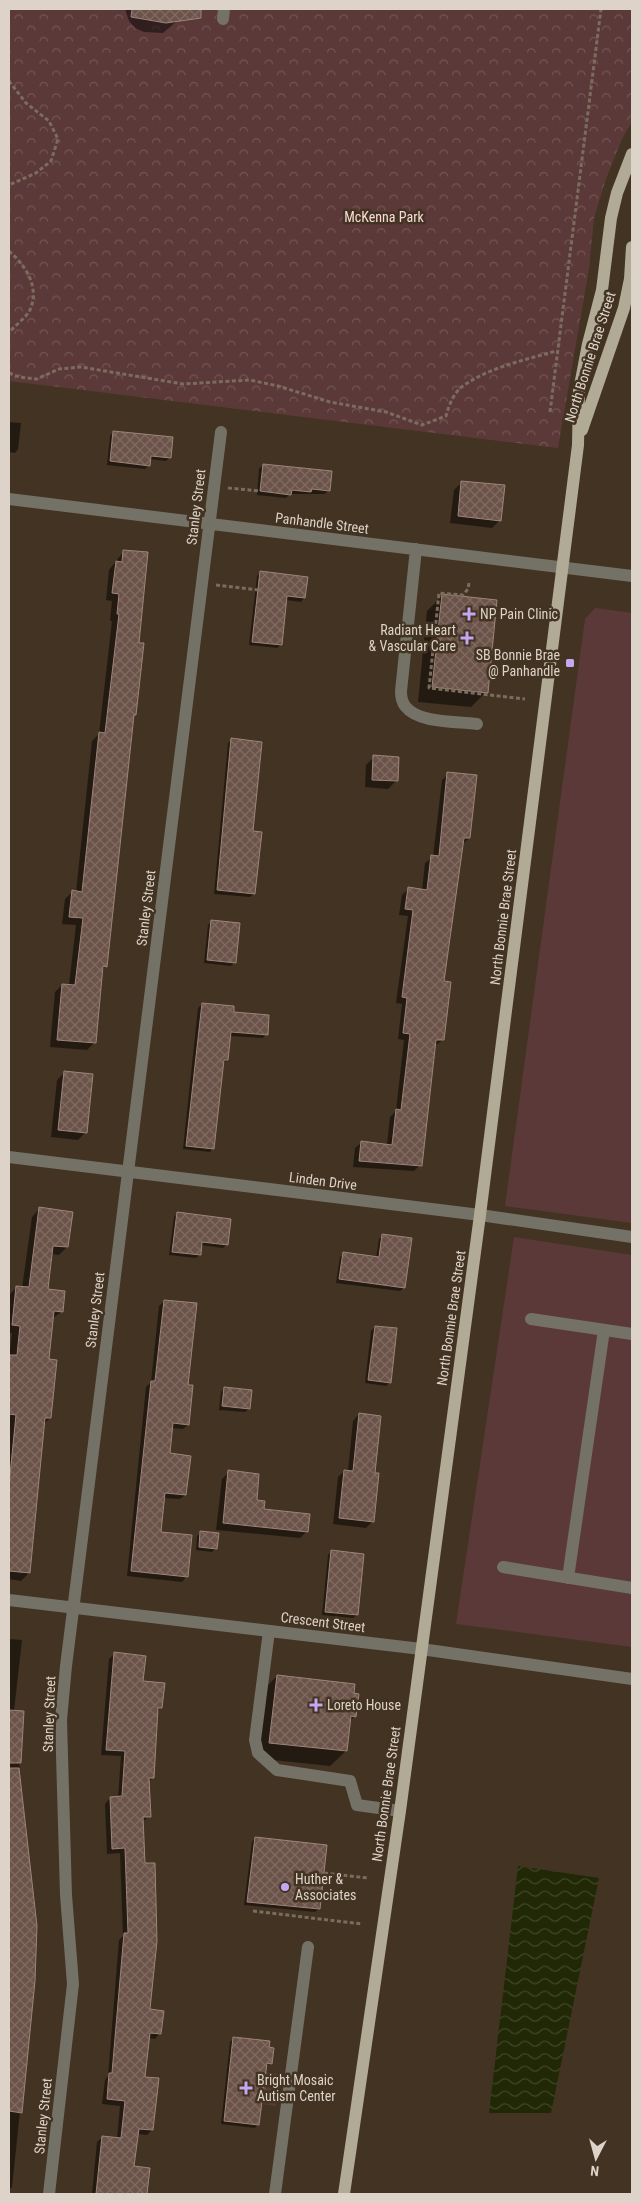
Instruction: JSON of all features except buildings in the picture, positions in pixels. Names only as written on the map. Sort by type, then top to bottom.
[{"type":"main road","name":"North Bonnie Brae Street","points":[[344,2194],[400,1811],[480,1215],[578,445],[579,391],[588,344],[602,290],[611,218],[617,193],[632,154]]},
{"type":"main road","name":"North Bonnie Brae Street","points":[[578,445],[624,308],[630,279],[632,247]]},
{"type":"street","name":"Stanley Street","points":[[49,2194],[73,1984],[66,1895],[61,1720],[220,432]]},
{"type":"street","name":"Panhandle Street","points":[[9,499],[632,576]]},
{"type":"street","points":[[416,549],[400,691],[403,704],[413,714],[424,717],[477,724]]},
{"type":"street","name":"Linden Drive","points":[[9,1157],[480,1215],[632,1237]]},
{"type":"street","points":[[531,1319],[632,1334]]},
{"type":"street","points":[[568,1578],[604,1330]]},
{"type":"street","points":[[503,1567],[632,1588]]},
{"type":"street","name":"Crescent Street","points":[[9,1600],[421,1649],[632,1679]]},
{"type":"street","points":[[269,1631],[256,1740],[258,1753],[277,1770],[350,1780],[357,1805],[400,1811]]},
{"type":"street","points":[[275,2194],[308,1948]]},
{"type":"path","points":[[550,412],[556,351],[601,9]]},
{"type":"path","points":[[9,81],[26,102],[49,120],[58,138],[51,160],[36,173],[9,185]]},
{"type":"path","points":[[9,251],[23,263],[32,280],[33,297],[30,311],[9,333]]},
{"type":"path","points":[[9,373],[19,378],[37,379],[59,369],[81,367],[183,384],[250,380],[278,386],[330,402],[386,412],[422,426],[446,416],[450,402],[462,386],[509,364],[556,351]]},
{"type":"path","points":[[214,487],[260,491]]},
{"type":"path","points":[[469,583],[468,589],[463,595],[439,593],[429,688],[525,699]]},
{"type":"path","points":[[202,584],[258,590]]},
{"type":"path","points":[[324,1873],[368,1878]]},
{"type":"path","points":[[254,1911],[362,1924]]},
{"type":"green space","name":"McKenna Park","points":[[9,9],[632,9],[632,122],[622,139],[606,179],[594,218],[589,269],[558,448],[9,381]]},
{"type":"green space","points":[[595,608],[632,613],[632,1223],[505,1206],[585,619]]},
{"type":"green space","points":[[514,1237],[632,1255],[632,1647],[456,1624]]},
{"type":"green space","points":[[266,2072],[280,2074],[276,2106],[262,2104]]},
{"type":"water","points":[[518,1866],[599,1878],[551,2113],[489,2113]]},
{"type":"place","name":"NP Pain Clinic","points":[[469,614]]},
{"type":"place","name":"Radiant Heart & Vascular Care","points":[[467,638]]},
{"type":"place","name":"SB Bonnie Brae @ Panhandle","points":[[570,663]]},
{"type":"place","name":"Loreto House","points":[[316,1705]]},
{"type":"place","name":"Huther & Associates","points":[[285,1887]]},
{"type":"place","name":"Bright Mosaic Autism Center","points":[[246,2088]]}]
